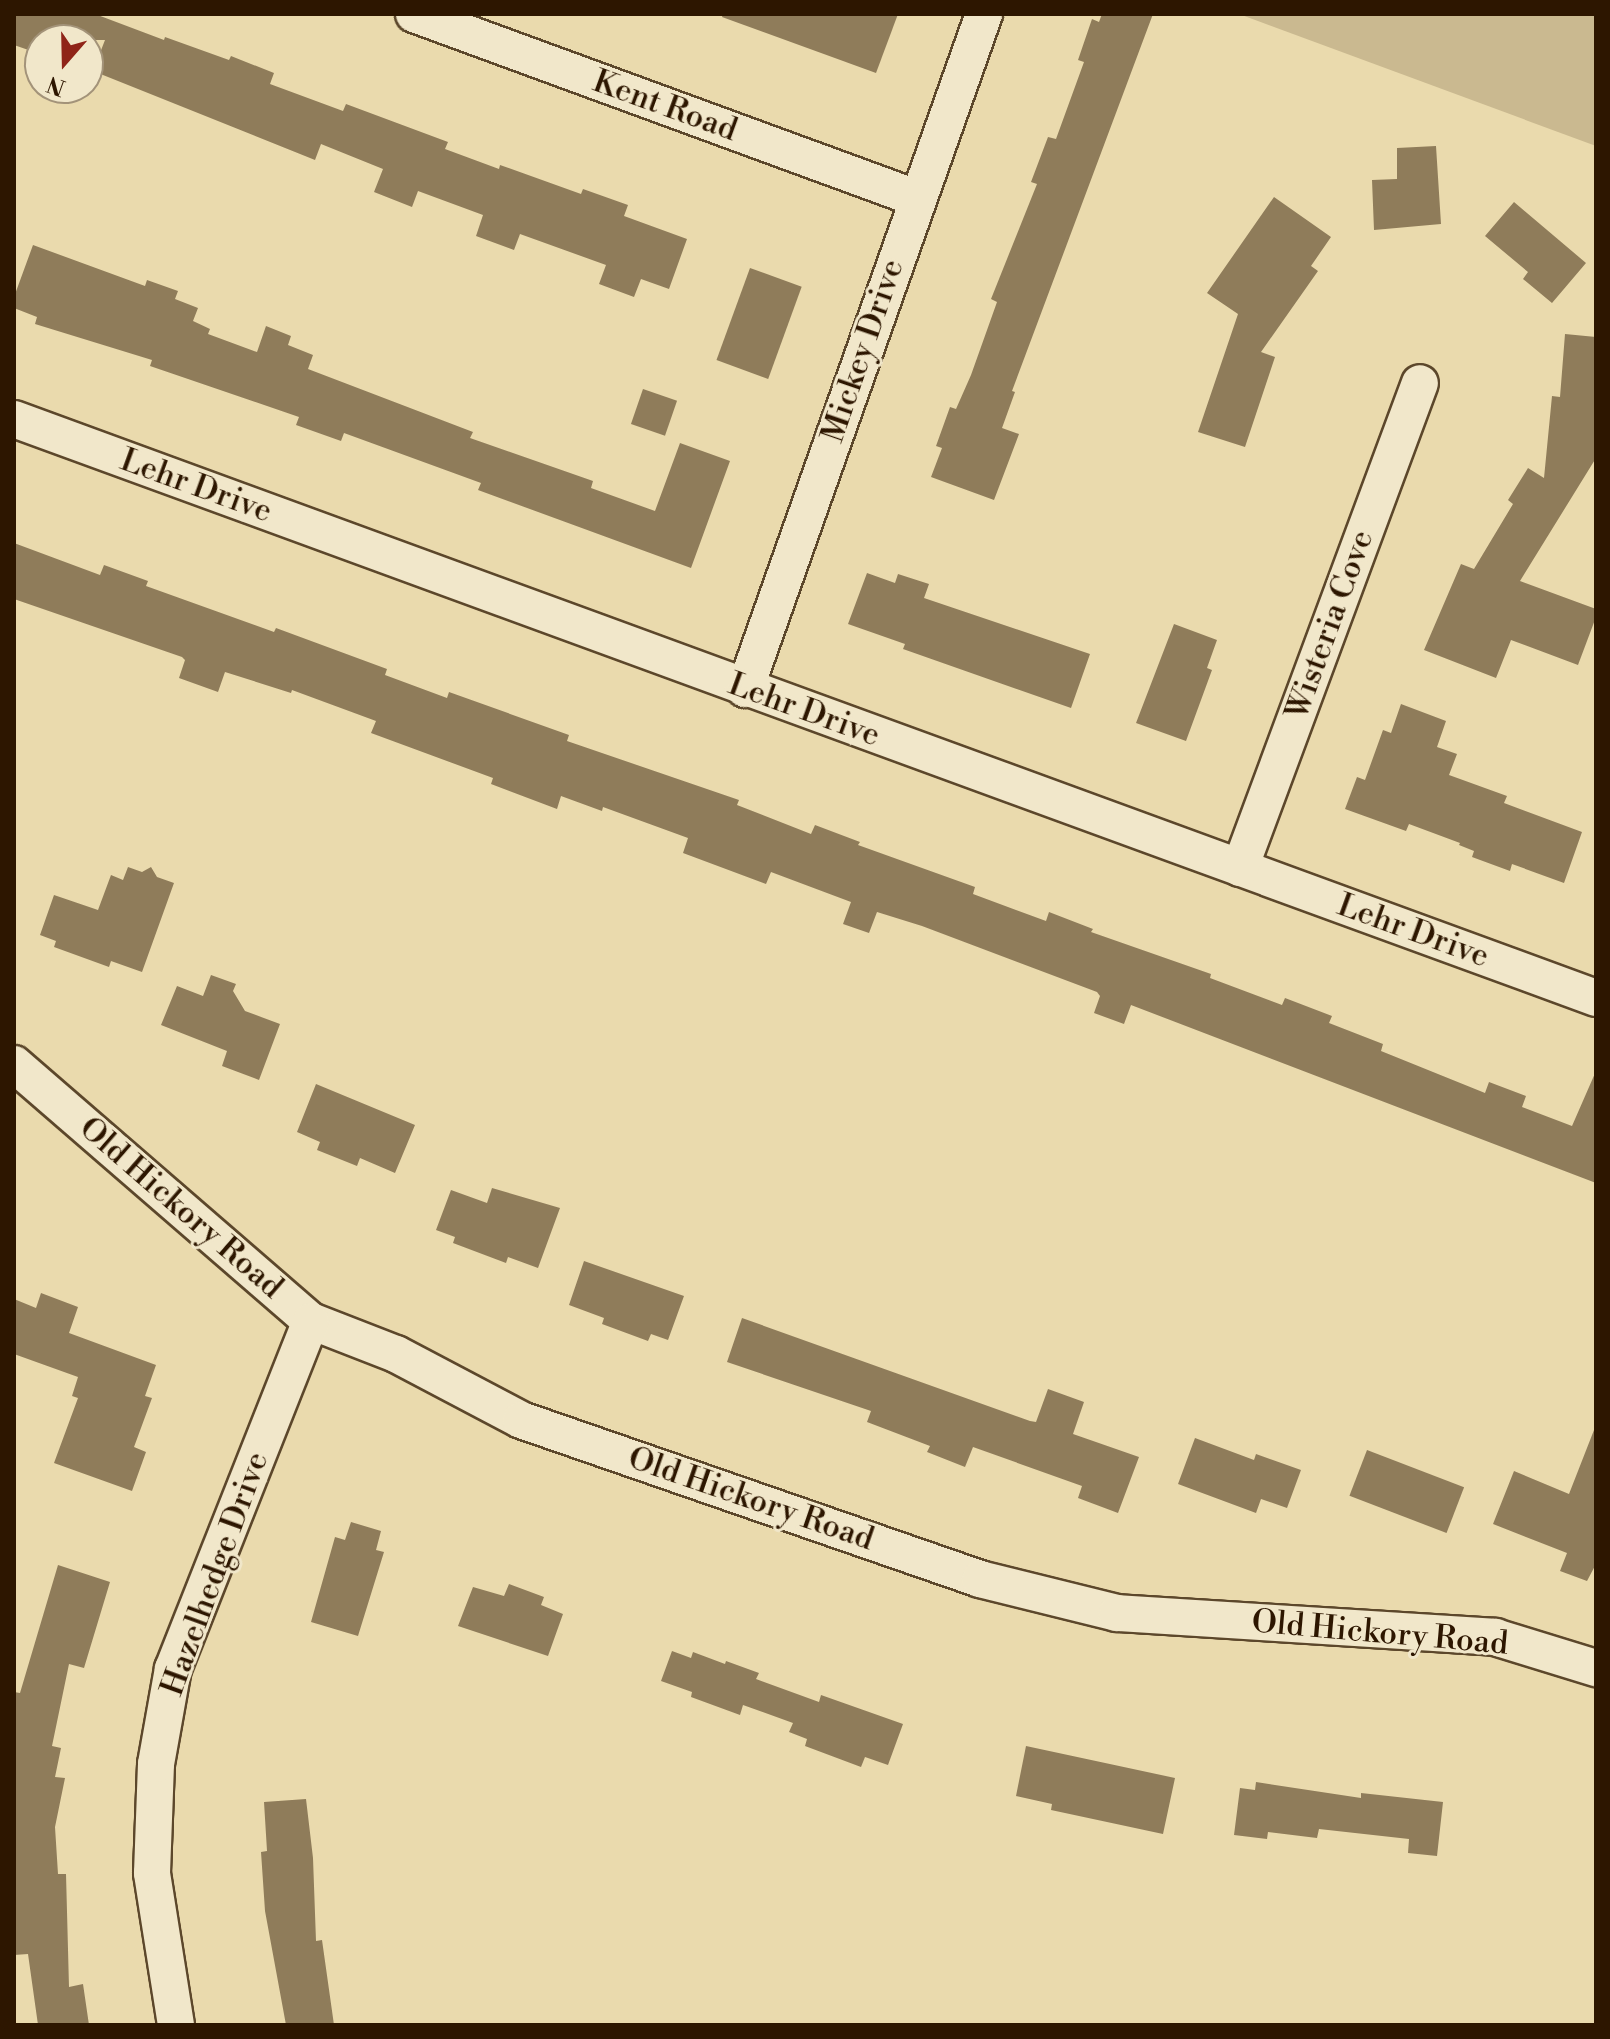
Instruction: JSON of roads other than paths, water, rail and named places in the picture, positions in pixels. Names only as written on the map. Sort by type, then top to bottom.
[{"type":"street","name":"Kent Road","points":[[414,14],[916,198]]},
{"type":"street","name":"Mickey Drive","points":[[745,689],[916,198],[984,14]]},
{"type":"street","name":"Wisteria Cove","points":[[1240,868],[1420,383]]},
{"type":"street","name":"Lehr Drive","points":[[14,419],[1596,998]]},
{"type":"street","name":"Old Hickory Road","points":[[14,1064],[311,1321],[396,1354],[521,1420],[980,1579],[1117,1613],[1495,1637],[1596,1668]]},
{"type":"street","name":"Hazelhedge Drive","points":[[176,2025],[152,1873],[156,1764],[173,1669],[311,1321]]}]
